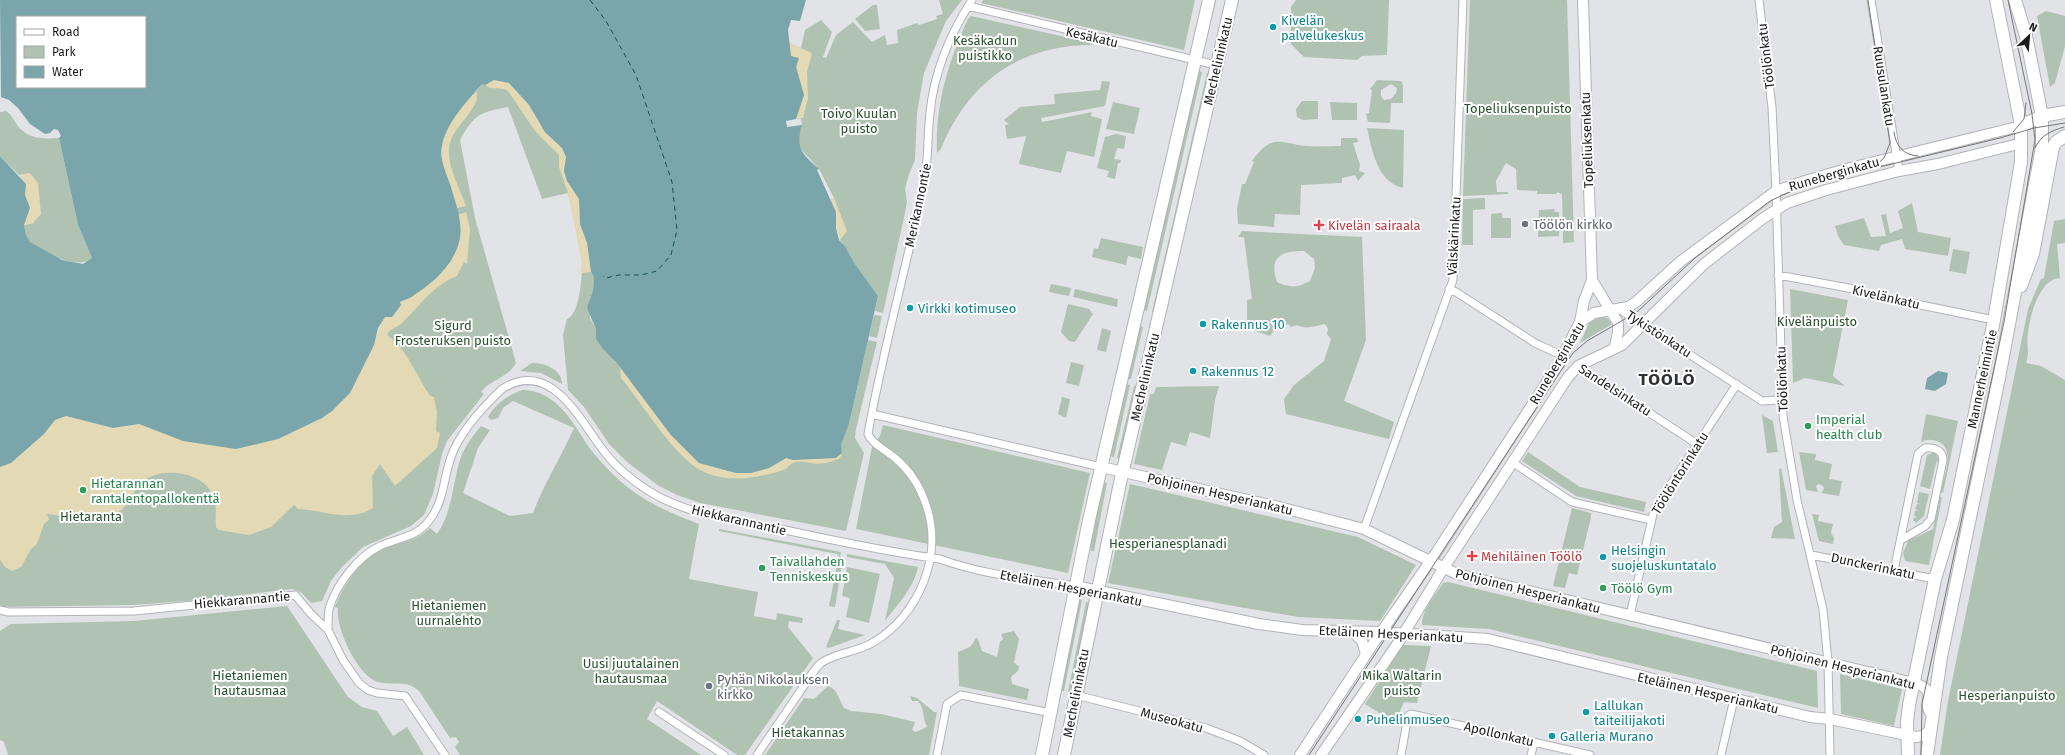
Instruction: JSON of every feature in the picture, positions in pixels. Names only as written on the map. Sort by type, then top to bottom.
[{"type":"main road","name":"Mechelininkatu","points":[[1042,755],[1075,586],[1101,467],[1209,0]]},
{"type":"main road","name":"Mechelininkatu","points":[[1064,755],[1122,472],[1232,0]]},
{"type":"main road","name":"Topeliuksenkatu","points":[[1580,322],[1584,301],[1592,280],[1583,0]]},
{"type":"main road","name":"Mannerheimintie","points":[[1908,755],[1908,713],[1935,579],[1953,520],[1994,320],[2021,162],[2021,126],[1996,0]]},
{"type":"main road","name":"Mannerheimintie","points":[[1927,755],[1941,657],[2014,300],[2043,139],[2042,116],[2026,36],[2015,0]]},
{"type":"main road","points":[[2021,126],[2042,116],[2065,112]]},
{"type":"main road","name":"Runeberginkatu","points":[[1300,755],[1366,654],[1430,562],[1563,356],[1580,322],[1594,313],[1615,309],[1636,302],[1681,261],[1776,191],[1805,180],[1962,142],[2021,126]]},
{"type":"main road","points":[[2022,143],[2065,136]]},
{"type":"main road","points":[[2014,300],[2031,264],[2053,147],[2057,140],[2065,136]]},
{"type":"main road","name":"Runeberginkatu","points":[[1321,755],[1403,634],[1443,569],[1568,377],[1578,366],[1615,347],[1622,345],[1704,264],[1776,209],[1791,201],[1826,190],[1899,171],[1938,164],[2022,143]]},
{"type":"main road","points":[[1592,280],[1615,309],[1618,327],[1615,347]]},
{"type":"main road","name":"Sandelsinkatu","points":[[1563,356],[1578,366]]},
{"type":"main road","name":"Pohjoinen Hesperiankatu","points":[[1101,467],[1275,506],[1364,529],[1443,569],[1457,574],[1914,682],[1922,686],[1928,692],[1928,707],[1931,724]]},
{"type":"main road","name":"Eteläinen Hesperiankatu","points":[[1075,586],[1259,624],[1302,630],[1354,633],[1381,632],[1488,639],[1810,717],[1830,719],[1907,736],[1920,737],[1931,724]]},
{"type":"main road","points":[[1354,633],[1362,640],[1366,654]]},
{"type":"street","name":"Välskärinkatu","points":[[1364,529],[1450,290],[1454,274],[1463,0]]},
{"type":"street","name":"Töölönkatu","points":[[1759,0],[1772,107],[1782,400],[1797,500],[1823,609],[1828,662],[1830,755]]},
{"type":"street","name":"Ruusulankatu","points":[[1871,0],[1899,171]]},
{"type":"street","name":"Kesäkatu","points":[[970,3],[1216,65]]},
{"type":"street","name":"Merikannontie","points":[[930,557],[931,529],[923,497],[906,468],[869,438],[868,434],[924,183],[928,161],[930,112],[935,83],[950,38],[970,3]]},
{"type":"street","name":"Kivelänkatu","points":[[1778,275],[1859,290],[1867,294],[1994,320]]},
{"type":"street","name":"Sandelsinkatu","points":[[1450,290],[1535,343],[1563,356]]},
{"type":"street","name":"Tykistönkatu","points":[[1615,309],[1644,324],[1762,401],[1782,400]]},
{"type":"street","name":"Sandelsinkatu","points":[[1578,366],[1697,444]]},
{"type":"street","name":"Hiekkarannantie","points":[[328,630],[330,607],[339,586],[346,576],[365,556],[378,547],[408,538],[428,522],[443,494],[451,458],[457,442],[492,398],[510,384],[520,381],[528,380],[543,384],[568,402],[606,455],[622,471],[647,490],[670,502],[714,516],[847,542]]},
{"type":"street","name":"Töölöntorinkatu","points":[[1630,615],[1654,510],[1737,384]]},
{"type":"street","name":"Pohjoinen Hesperiankatu","points":[[872,414],[1101,467]]},
{"type":"street","points":[[1894,571],[1918,454],[1925,448],[1936,449],[1942,454],[1943,460],[1930,519],[1925,526],[1901,540]]},
{"type":"street","points":[[1512,462],[1572,502],[1651,520]]},
{"type":"street","name":"Eteläinen Hesperiankatu","points":[[847,542],[930,557],[956,565],[1034,582],[1054,582],[1075,586]]},
{"type":"street","name":"Dunckerinkatu","points":[[1811,555],[1935,579]]},
{"type":"street","points":[[757,755],[821,664],[871,644],[900,621],[920,592],[930,557]]},
{"type":"street","name":"Hiekkarannantie","points":[[0,610],[8,612],[134,611],[295,595],[311,614],[328,630]]},
{"type":"street","points":[[328,630],[343,660],[359,684],[376,693],[405,696],[445,755]]},
{"type":"street","points":[[937,755],[947,704],[961,695],[1051,713]]},
{"type":"street","name":"Museokatu","points":[[1076,695],[1206,728],[1240,741],[1264,755]]},
{"type":"street","points":[[1721,755],[1734,699]]},
{"type":"street","points":[[659,712],[724,755]]},
{"type":"street","name":"Apollonkatu","points":[[1400,755],[1408,716],[1411,714],[1590,755]]},
{"type":"street","points":[[1531,755],[1534,743]]},
{"type":"green space","name":"Toivo Kuulan puisto","points":[[939,0],[962,0],[946,21],[924,73],[917,113],[915,160],[905,189],[907,202],[883,313],[875,311],[878,296],[840,240],[836,212],[831,200],[834,198],[819,169],[799,147],[798,137],[802,125],[801,119],[796,119],[804,95],[789,43],[801,48],[805,30],[821,20],[832,32],[823,57],[826,58],[836,35],[853,22],[872,42],[885,35],[887,45],[898,43],[897,30],[917,23],[919,25],[937,19],[936,16],[943,14]]},
{"type":"green space","points":[[983,0],[1195,0],[1184,50],[981,3]]},
{"type":"green space","points":[[1296,0],[1389,0],[1387,55],[1362,56],[1357,60],[1304,57],[1291,44],[1291,7]]},
{"type":"green space","name":"Topeliuksenpuisto","points":[[1470,0],[1567,0],[1574,242],[1563,243],[1562,194],[1557,192],[1556,194],[1537,194],[1537,191],[1517,190],[1516,169],[1506,163],[1496,181],[1497,192],[1508,192],[1508,194],[1463,196]]},
{"type":"green space","points":[[873,5],[877,5],[880,29],[865,31],[855,19]]},
{"type":"green space","points":[[2046,11],[2065,16],[2065,46],[2055,83],[2050,87],[2037,16]]},
{"type":"green space","name":"Kesäkadun puistikko","points":[[971,16],[1092,43],[1092,45],[1066,47],[1042,52],[1020,60],[1000,72],[982,87],[966,104],[952,125],[941,149],[937,153],[938,118],[944,84],[954,51],[968,19]]},
{"type":"green space","points":[[1199,71],[1202,72],[1147,311],[1143,310]]},
{"type":"green space","points":[[1207,73],[1210,73],[1156,313],[1152,312]]},
{"type":"green space","points":[[1377,80],[1401,81],[1403,85],[1403,103],[1391,103],[1390,123],[1368,122],[1366,114],[1369,113],[1372,90],[1370,89]],"holes":[[[1391,84],[1397,88],[1396,93],[1391,99],[1384,100],[1381,96],[1381,90]]]},
{"type":"green space","points":[[1102,81],[1110,82],[1105,106],[1041,118],[1042,122],[1092,112],[1091,116],[1102,119],[1094,157],[1067,151],[1061,173],[1019,164],[1026,136],[1007,139],[1005,125],[1009,124],[1004,120],[1020,107],[1055,104],[1054,94],[1100,90]]},
{"type":"green space","name":"Sigurd Frosteruksen puisto","points":[[504,82],[562,148],[591,272],[594,277],[593,290],[590,298],[590,318],[596,329],[596,339],[616,362],[629,381],[841,445],[849,424],[868,340],[877,342],[856,429],[855,438],[864,453],[846,531],[700,503],[677,495],[659,486],[627,462],[609,444],[584,407],[568,390],[563,335],[567,319],[575,310],[577,303],[581,286],[582,257],[568,193],[542,199],[508,107],[490,111],[478,116],[460,140],[475,218],[516,363],[509,372],[489,384],[481,392],[484,394],[447,441],[442,454],[433,494],[424,515],[411,526],[363,547],[341,568],[331,581],[322,601],[311,603],[302,593],[292,589],[198,600],[133,605],[0,607],[0,467],[278,439],[322,418],[358,376],[460,223],[442,146],[446,130],[482,84]]},
{"type":"green space","points":[[1302,101],[1318,101],[1318,119],[1303,120],[1297,117],[1296,109]]},
{"type":"green space","points":[[1113,102],[1140,108],[1134,134],[1106,129]]},
{"type":"green space","points":[[1330,102],[1357,103],[1357,120],[1332,120]]},
{"type":"green space","points":[[6,111],[26,134],[42,138],[59,138],[78,225],[92,258],[79,263],[70,262],[43,251],[30,242],[25,232],[24,225],[34,223],[30,173],[19,175],[0,156],[0,112]]},
{"type":"green space","points":[[1367,128],[1404,130],[1403,188],[1394,185],[1387,179],[1377,164]]},
{"type":"green space","points":[[1116,134],[1126,136],[1124,149],[1117,148],[1114,159],[1121,160],[1120,163],[1118,163],[1115,179],[1107,177],[1109,171],[1097,168],[1105,137]]},
{"type":"green space","points":[[1341,138],[1357,138],[1358,142],[1353,143],[1360,165],[1359,171],[1365,173],[1358,181],[1355,175],[1342,178],[1342,183],[1301,185],[1300,215],[1275,214],[1274,227],[1238,224],[1237,209],[1242,184],[1245,184],[1254,162],[1252,161],[1265,146],[1271,143],[1282,142],[1310,146],[1341,146]]},
{"type":"green space","points":[[1485,198],[1485,209],[1473,210],[1473,245],[1462,245],[1463,199]]},
{"type":"green space","points":[[1912,203],[1918,232],[1951,238],[1948,256],[1905,249],[1902,239],[1881,245],[1879,251],[1844,245],[1838,236],[1835,226],[1864,218],[1871,237],[1886,236],[1881,215],[1886,214],[1890,233],[1903,228],[1898,211]]},
{"type":"green space","points":[[1555,209],[1554,212],[1559,212],[1559,236],[1538,237],[1539,210]]},
{"type":"green space","points":[[1502,213],[1502,218],[1511,218],[1511,238],[1491,238],[1491,214]]},
{"type":"green space","name":"Hesperianpuisto","points":[[2065,219],[2065,243],[2057,244],[2060,278],[2053,280],[2046,285],[2041,291],[2033,308],[2029,326],[2028,355],[2026,363],[2041,366],[2065,380],[2065,755],[1940,755],[1948,701],[2028,309],[2041,279],[2044,278],[2054,221]]},
{"type":"green space","points":[[1242,231],[1362,237],[1366,340],[1344,401],[1394,422],[1389,439],[1286,414],[1284,399],[1294,385],[1324,361],[1331,339],[1327,334],[1328,329],[1325,324],[1314,327],[1297,325],[1291,327],[1288,324],[1274,330],[1270,336],[1247,328],[1247,300],[1252,299],[1244,237],[1238,237]],"holes":[[[1304,251],[1314,259],[1315,268],[1310,281],[1298,286],[1286,285],[1277,282],[1274,266],[1276,261],[1283,254]]]},
{"type":"green space","points":[[1101,238],[1143,247],[1141,259],[1128,256],[1126,265],[1092,257],[1094,248],[1098,249]]},
{"type":"green space","points":[[1953,249],[1970,252],[1966,274],[1949,271]]},
{"type":"green space","points":[[1051,284],[1071,288],[1069,296],[1049,292]]},
{"type":"green space","points":[[1075,289],[1118,299],[1117,307],[1073,297]]},
{"type":"green space","name":"Kivelänpuisto","points":[[1790,289],[1848,300],[1833,376],[1845,386],[1805,378],[1793,383]]},
{"type":"green space","points":[[1068,304],[1089,309],[1093,314],[1075,342],[1069,341],[1061,332]]},
{"type":"green space","points":[[874,315],[882,316],[877,338],[869,336]]},
{"type":"green space","points":[[1600,317],[1607,318],[1612,324],[1580,343],[1589,323]]},
{"type":"green space","points":[[1139,326],[1143,327],[1131,379],[1127,378]]},
{"type":"green space","points":[[1102,328],[1111,331],[1106,352],[1097,350]]},
{"type":"green space","points":[[1071,362],[1084,365],[1079,386],[1066,383]]},
{"type":"green space","points":[[532,363],[542,364],[552,368],[559,374],[562,384],[541,373],[520,371]]},
{"type":"green space","points":[[1126,384],[1130,385],[1114,457],[1109,456]]},
{"type":"green space","points":[[1134,386],[1138,387],[1122,459],[1117,458]]},
{"type":"green space","points":[[1219,386],[1215,400],[1210,438],[1190,432],[1186,446],[1171,442],[1162,470],[1134,464],[1150,394],[1154,394],[1156,387]]},
{"type":"green space","points":[[522,390],[534,391],[554,401],[569,417],[595,455],[619,480],[637,494],[657,506],[699,524],[689,579],[758,592],[754,616],[776,620],[777,613],[803,618],[802,623],[789,621],[788,627],[813,658],[745,755],[737,755],[657,701],[647,719],[701,755],[460,755],[455,747],[459,742],[456,737],[450,738],[419,691],[409,685],[378,682],[370,678],[363,671],[349,650],[340,627],[338,608],[335,607],[343,590],[353,574],[365,560],[380,550],[412,540],[430,528],[437,534],[449,508],[463,453],[474,434],[481,426],[490,430],[478,448],[463,493],[510,516],[533,513],[574,428],[513,401],[504,407],[498,418],[491,420],[488,417],[502,400]]},
{"type":"green space","points":[[1062,397],[1070,399],[1066,418],[1058,414]]},
{"type":"green space","points":[[1926,414],[1958,421],[1943,493],[1940,492],[1947,465],[1947,451],[1939,442],[1925,440],[1921,442]]},
{"type":"green space","points":[[1762,415],[1773,421],[1778,452],[1767,453]]},
{"type":"green space","name":"Hesperianesplanadi","points":[[883,425],[1090,473],[1068,573],[856,529],[872,447],[880,436]]},
{"type":"green space","points":[[1528,452],[1580,487],[1646,502],[1644,512],[1576,496],[1522,461]]},
{"type":"green space","points":[[1799,452],[1816,454],[1815,460],[1832,464],[1829,479],[1842,481],[1839,496],[1821,493],[1824,487],[1819,484],[1816,486],[1818,492],[1806,490]]},
{"type":"green space","points":[[1935,452],[1939,460],[1936,463],[1930,489],[1920,486],[1927,455]]},
{"type":"green space","points":[[1781,468],[1795,539],[1771,538],[1774,527],[1782,522],[1779,469]]},
{"type":"green space","points":[[1104,482],[1107,483],[1094,551],[1091,551],[1090,543]]},
{"type":"green space","name":"Hesperianesplanadi","points":[[1130,484],[1358,537],[1416,565],[1380,621],[1299,617],[1108,583]]},
{"type":"green space","points":[[1919,492],[1929,494],[1924,516],[1916,523],[1913,520],[1917,517],[1914,516],[1915,511],[1918,510],[1915,509],[1917,504],[1920,504],[1917,503]]},
{"type":"green space","points":[[1940,497],[1942,497],[1929,565],[1905,561],[1903,553],[1909,539],[1910,540],[1933,529]]},
{"type":"green space","points":[[1572,508],[1591,513],[1591,517],[1577,575],[1569,573],[1565,588],[1553,586]]},
{"type":"green space","points":[[1812,514],[1819,515],[1818,521],[1833,524],[1831,533],[1834,538],[1833,544],[1819,541]]},
{"type":"green space","points":[[719,529],[841,552],[840,556],[843,558],[835,607],[829,606],[839,555],[719,531]]},
{"type":"green space","points":[[847,554],[918,567],[909,589],[885,621],[894,578],[885,564],[847,557]]},
{"type":"green space","points":[[847,567],[880,574],[869,623],[846,617],[850,598],[842,596]]},
{"type":"green space","points":[[1448,582],[1817,671],[1818,708],[1489,629],[1422,625],[1424,614],[1430,603],[1443,583]]},
{"type":"green space","points":[[1078,599],[1082,600],[1064,691],[1060,691]]},
{"type":"green space","points":[[1086,602],[1091,603],[1073,693],[1068,692]]},
{"type":"green space","name":"Hietaniemen hautausmaa","points":[[287,606],[348,697],[362,707],[377,711],[393,736],[407,727],[424,755],[8,755],[4,742],[0,740],[0,631],[11,624],[134,621]]},
{"type":"green space","points":[[837,620],[840,620],[838,629],[865,635],[829,648],[826,647]]},
{"type":"green space","points":[[1014,631],[1019,639],[1014,662],[1019,667],[1018,671],[1011,677],[1012,684],[1029,689],[1027,700],[959,686],[958,652],[970,647],[977,637],[982,651],[997,657],[1000,642],[1003,639],[1001,634]]},
{"type":"green space","name":"Mika Waltarin puisto","points":[[1403,645],[1431,646],[1417,703],[1404,702],[1395,723],[1365,704]]},
{"type":"green space","points":[[1840,674],[1902,689],[1894,726],[1841,714]]},
{"type":"green space","name":"Hietakannas","points":[[828,686],[836,692],[844,708],[851,711],[881,714],[915,722],[912,730],[916,732],[927,727],[920,704],[918,701],[912,701],[910,696],[917,698],[934,712],[937,712],[929,755],[765,755],[804,698],[814,699]]},
{"type":"sand","points":[[789,43],[812,53],[807,72],[808,98],[803,118],[796,119],[804,95],[796,66],[797,63],[791,56]]},
{"type":"sand","points":[[494,80],[509,83],[529,105],[545,132],[562,148],[566,157],[564,171],[579,199],[580,224],[587,243],[591,272],[581,273],[582,263],[568,193],[559,167],[559,155],[535,131],[508,91],[490,88],[485,85]]},
{"type":"sand","points":[[477,92],[477,99],[474,106],[454,133],[449,149],[452,171],[466,206],[457,208],[442,162],[442,146],[446,130],[468,99]]},
{"type":"sand","points":[[30,173],[38,183],[41,214],[33,223],[24,225],[30,208],[25,195],[26,184],[19,175]]},
{"type":"sand","points":[[834,198],[847,231],[840,240],[831,200]]},
{"type":"sand","name":"Hietaranta","points":[[466,212],[470,229],[467,264],[464,262],[457,276],[448,280],[433,291],[401,324],[391,330],[387,335],[400,347],[430,396],[434,397],[437,412],[436,431],[440,433],[437,448],[395,486],[380,464],[372,476],[373,508],[355,515],[346,515],[298,509],[294,505],[271,527],[249,535],[219,530],[216,527],[215,500],[209,488],[201,481],[181,474],[160,474],[150,477],[142,482],[122,510],[96,520],[78,522],[71,521],[63,516],[47,514],[49,520],[44,524],[37,544],[31,549],[21,567],[12,571],[5,567],[0,560],[0,467],[11,463],[44,434],[55,420],[66,416],[113,428],[139,424],[278,439],[322,418],[377,335],[381,321],[399,302],[409,299],[436,278],[451,261],[460,223],[458,215]]},
{"type":"sand","points":[[620,367],[671,435],[699,463],[736,473],[769,468],[786,458],[793,460],[842,453],[840,458],[830,462],[815,464],[795,462],[786,469],[761,476],[725,478],[708,474],[690,463],[679,453],[658,428],[621,378]]},
{"type":"water","points":[[0,0],[806,0],[800,21],[791,20],[788,30],[791,56],[799,58],[796,67],[804,95],[796,119],[786,121],[787,127],[802,125],[799,139],[800,145],[804,155],[819,169],[817,170],[836,212],[836,228],[839,240],[845,246],[853,261],[878,296],[849,424],[841,445],[842,453],[836,458],[793,460],[786,458],[769,468],[751,473],[736,473],[699,463],[671,435],[616,362],[603,349],[596,339],[596,329],[587,308],[593,290],[594,277],[591,272],[587,243],[580,224],[579,199],[567,181],[564,171],[566,157],[562,148],[545,132],[529,105],[509,83],[494,80],[485,85],[482,84],[464,104],[448,129],[442,146],[442,162],[459,214],[460,223],[458,246],[453,257],[447,266],[430,284],[410,298],[400,302],[401,305],[392,317],[385,317],[378,328],[374,345],[350,393],[332,411],[322,418],[278,439],[236,449],[183,441],[139,424],[113,428],[66,416],[55,420],[44,434],[11,463],[0,467],[0,156],[26,184],[25,195],[30,208],[24,225],[26,235],[30,242],[62,260],[83,264],[92,258],[78,225],[59,138],[61,136],[58,130],[54,129],[50,133],[45,134],[30,124],[18,108],[9,100],[1,97]]},
{"type":"water","points":[[1938,371],[1948,373],[1946,384],[1935,391],[1925,389],[1927,378]]},
{"type":"ferry route","points":[[590,0],[606,21],[636,75],[672,182],[677,230],[671,255],[657,271],[641,275],[619,275],[606,278],[603,276]]},
{"type":"tram line","points":[[1868,0],[1890,143],[1884,158],[1875,166]]},
{"type":"tram line","points":[[1921,755],[1922,704],[2004,322],[2035,140],[2032,114],[2008,0]]},
{"type":"tram line","points":[[2013,132],[2024,119],[2026,103]]},
{"type":"tram line","points":[[1309,755],[1560,372],[1573,353],[1587,341],[1637,312],[1695,258],[1770,201],[1794,190],[1838,177],[2000,138],[2034,128],[2065,123]]},
{"type":"tram line","points":[[2035,148],[2040,140],[2047,134],[2064,127]]},
{"type":"tram line","points":[[1894,132],[1896,142],[1901,149],[1908,154],[1918,156]]},
{"type":"place","name":"Kivelän palvelukeskus","points":[[1273,27]]},
{"type":"place","name":"Töölön kirkko","points":[[1525,224]]},
{"type":"place","name":"Kivelän sairaala","points":[[1319,225]]},
{"type":"place","name":"Virkki kotimuseo","points":[[910,308]]},
{"type":"place","name":"Rakennus 10","points":[[1203,324]]},
{"type":"place","name":"Rakennus 12","points":[[1193,371]]},
{"type":"place","name":"Imperial health club","points":[[1808,426]]},
{"type":"place","name":"Hietarannan rantalentopallokenttä","points":[[83,490]]},
{"type":"place","name":"Mehiläinen Töölö","points":[[1472,556]]},
{"type":"place","name":"Helsingin suojeluskuntatalo","points":[[1603,557]]},
{"type":"place","name":"Taivallahden Tenniskeskus","points":[[762,568]]},
{"type":"place","name":"Töölö Gym","points":[[1603,588]]},
{"type":"place","name":"Pyhän Nikolauksen kirkko","points":[[709,686]]},
{"type":"place","name":"Lallukan taiteilijakoti","points":[[1586,712]]},
{"type":"place","name":"Puhelinmuseo","points":[[1358,719]]},
{"type":"place","name":"Galleria Murano","points":[[1552,736]]},
{"type":"district","name":"TÖÖLÖ","points":[[1667,379]]},
{"type":"park label","name":"Hietaniemen uurnalehto","points":[[449,612]]},
{"type":"park label","name":"Uusi juutalainen hautausmaa","points":[[631,670]]}]
